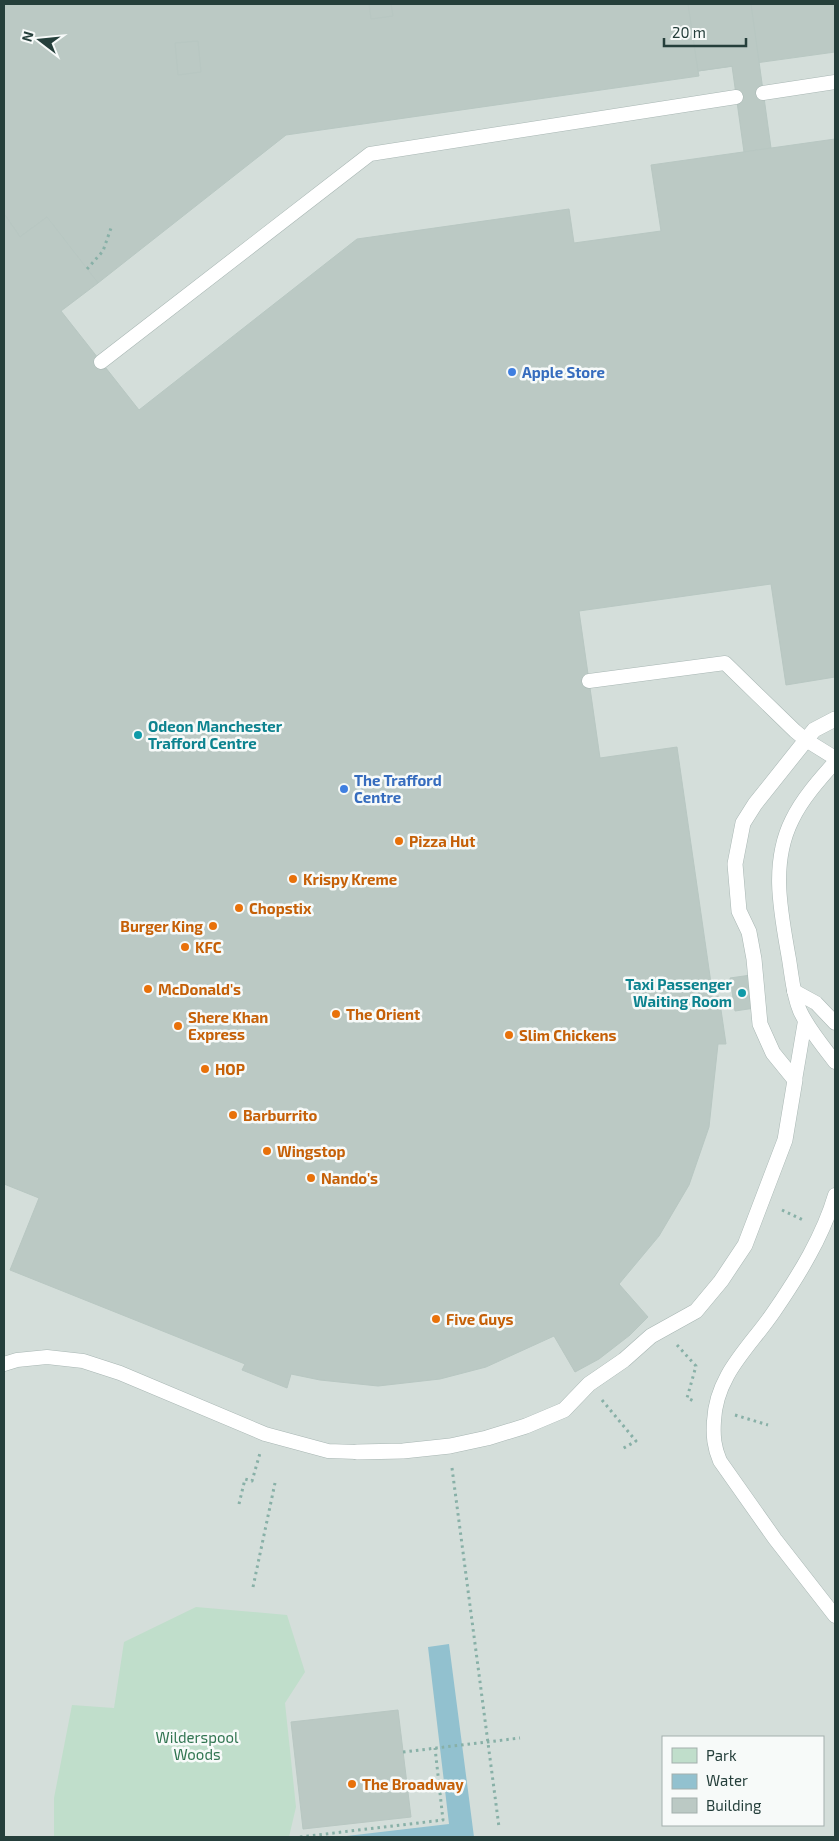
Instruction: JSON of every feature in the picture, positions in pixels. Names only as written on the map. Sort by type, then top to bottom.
[{"type":"street","points":[[357,1452],[403,1451],[450,1446],[488,1438],[526,1426],[564,1410],[589,1384],[624,1360],[650,1336],[696,1311],[721,1281],[745,1244],[785,1140],[795,1080],[773,1053],[760,1024],[754,959],[749,932],[739,911],[735,864],[743,823],[755,804],[814,730],[835,720]]},
{"type":"lane","points":[[763,93],[835,82]]},
{"type":"lane","points":[[101,362],[370,154],[736,97]]},
{"type":"lane","points":[[589,682],[725,663],[806,740],[835,758]]},
{"type":"lane","points":[[835,762],[800,805],[787,831],[780,859],[779,881],[781,910],[794,991],[805,1021],[835,1062]]},
{"type":"lane","points":[[794,991],[816,1003],[835,1023]]},
{"type":"lane","points":[[795,1080],[805,1021]]},
{"type":"lane","points":[[835,1195],[822,1229],[803,1265],[775,1310],[726,1374],[714,1409],[713,1435],[715,1450],[720,1461],[775,1539],[835,1616]]},
{"type":"lane","points":[[4,1364],[17,1360],[48,1357],[83,1361],[120,1373],[265,1434],[328,1451],[357,1452]]},
{"type":"path","points":[[87,269],[103,251],[111,228]]},
{"type":"path","points":[[761,1200],[822,1229]]},
{"type":"path","points":[[589,1384],[636,1441],[622,1449]]},
{"type":"path","points":[[239,1504],[245,1479],[252,1481],[265,1434]]},
{"type":"path","points":[[450,1446],[499,1827]]},
{"type":"path","points":[[253,1587],[275,1483]]},
{"type":"path","points":[[403,1752],[520,1738]]},
{"type":"path","points":[[300,1837],[443,1820],[435,1748]]},
{"type":"shaded area","points":[[4,4],[835,4],[835,1837],[4,1837]]},
{"type":"green space","name":"Wilderspool Woods","points":[[196,1607],[287,1615],[305,1672],[285,1703],[296,1807],[289,1837],[54,1837],[54,1798],[72,1705],[114,1708],[124,1642]]},
{"type":"water","points":[[449,1644],[474,1837],[338,1837],[449,1824],[428,1647]]},
{"type":"building","points":[[4,4],[835,4],[835,52],[698,71],[699,76],[286,135],[98,283],[47,217],[20,237],[4,216]]},
{"type":"building","points":[[369,4],[391,4],[393,16],[371,19]]},
{"type":"building","points":[[688,4],[751,4],[771,148],[744,152],[732,66],[698,71]]},
{"type":"building","points":[[198,41],[201,72],[178,75],[175,43]]},
{"type":"building","name":"The Trafford Centre","points":[[835,139],[835,677],[786,685],[771,584],[579,611],[600,758],[677,747],[713,997],[719,996],[726,1044],[718,1044],[709,1127],[689,1185],[659,1236],[619,1284],[648,1317],[630,1335],[599,1359],[575,1372],[554,1336],[486,1367],[440,1379],[378,1386],[320,1380],[291,1374],[287,1388],[242,1370],[245,1364],[10,1270],[39,1198],[4,1184],[4,216],[20,237],[47,217],[98,283],[61,311],[139,410],[357,239],[569,209],[574,243],[661,231],[651,165]]},
{"type":"building","name":"Taxi Passenger Waiting Room","points":[[751,975],[755,1008],[735,1011],[730,978]]},
{"type":"building","name":"The Broadway","points":[[398,1710],[411,1817],[303,1829],[291,1722]]},
{"type":"place","name":"Apple Store","points":[[512,372]]},
{"type":"place","name":"Odeon Manchester Trafford Centre","points":[[138,735]]},
{"type":"place","name":"The Trafford Centre","points":[[344,789]]},
{"type":"place","name":"Pizza Hut","points":[[399,841]]},
{"type":"place","name":"Krispy Kreme","points":[[293,879]]},
{"type":"place","name":"Chopstix","points":[[239,908]]},
{"type":"place","name":"Burger King","points":[[213,926]]},
{"type":"place","name":"KFC","points":[[185,947]]},
{"type":"place","name":"McDonald's","points":[[148,989]]},
{"type":"place","name":"Taxi Passenger Waiting Room","points":[[742,993]]},
{"type":"place","name":"The Orient","points":[[336,1014]]},
{"type":"place","name":"Shere Khan Express","points":[[178,1026]]},
{"type":"place","name":"Slim Chickens","points":[[509,1035]]},
{"type":"place","name":"HOP","points":[[205,1069]]},
{"type":"place","name":"Barburrito","points":[[233,1115]]},
{"type":"place","name":"Wingstop","points":[[267,1151]]},
{"type":"place","name":"Nando's","points":[[311,1178]]},
{"type":"place","name":"Five Guys","points":[[436,1319]]},
{"type":"place","name":"The Broadway","points":[[352,1784]]}]
